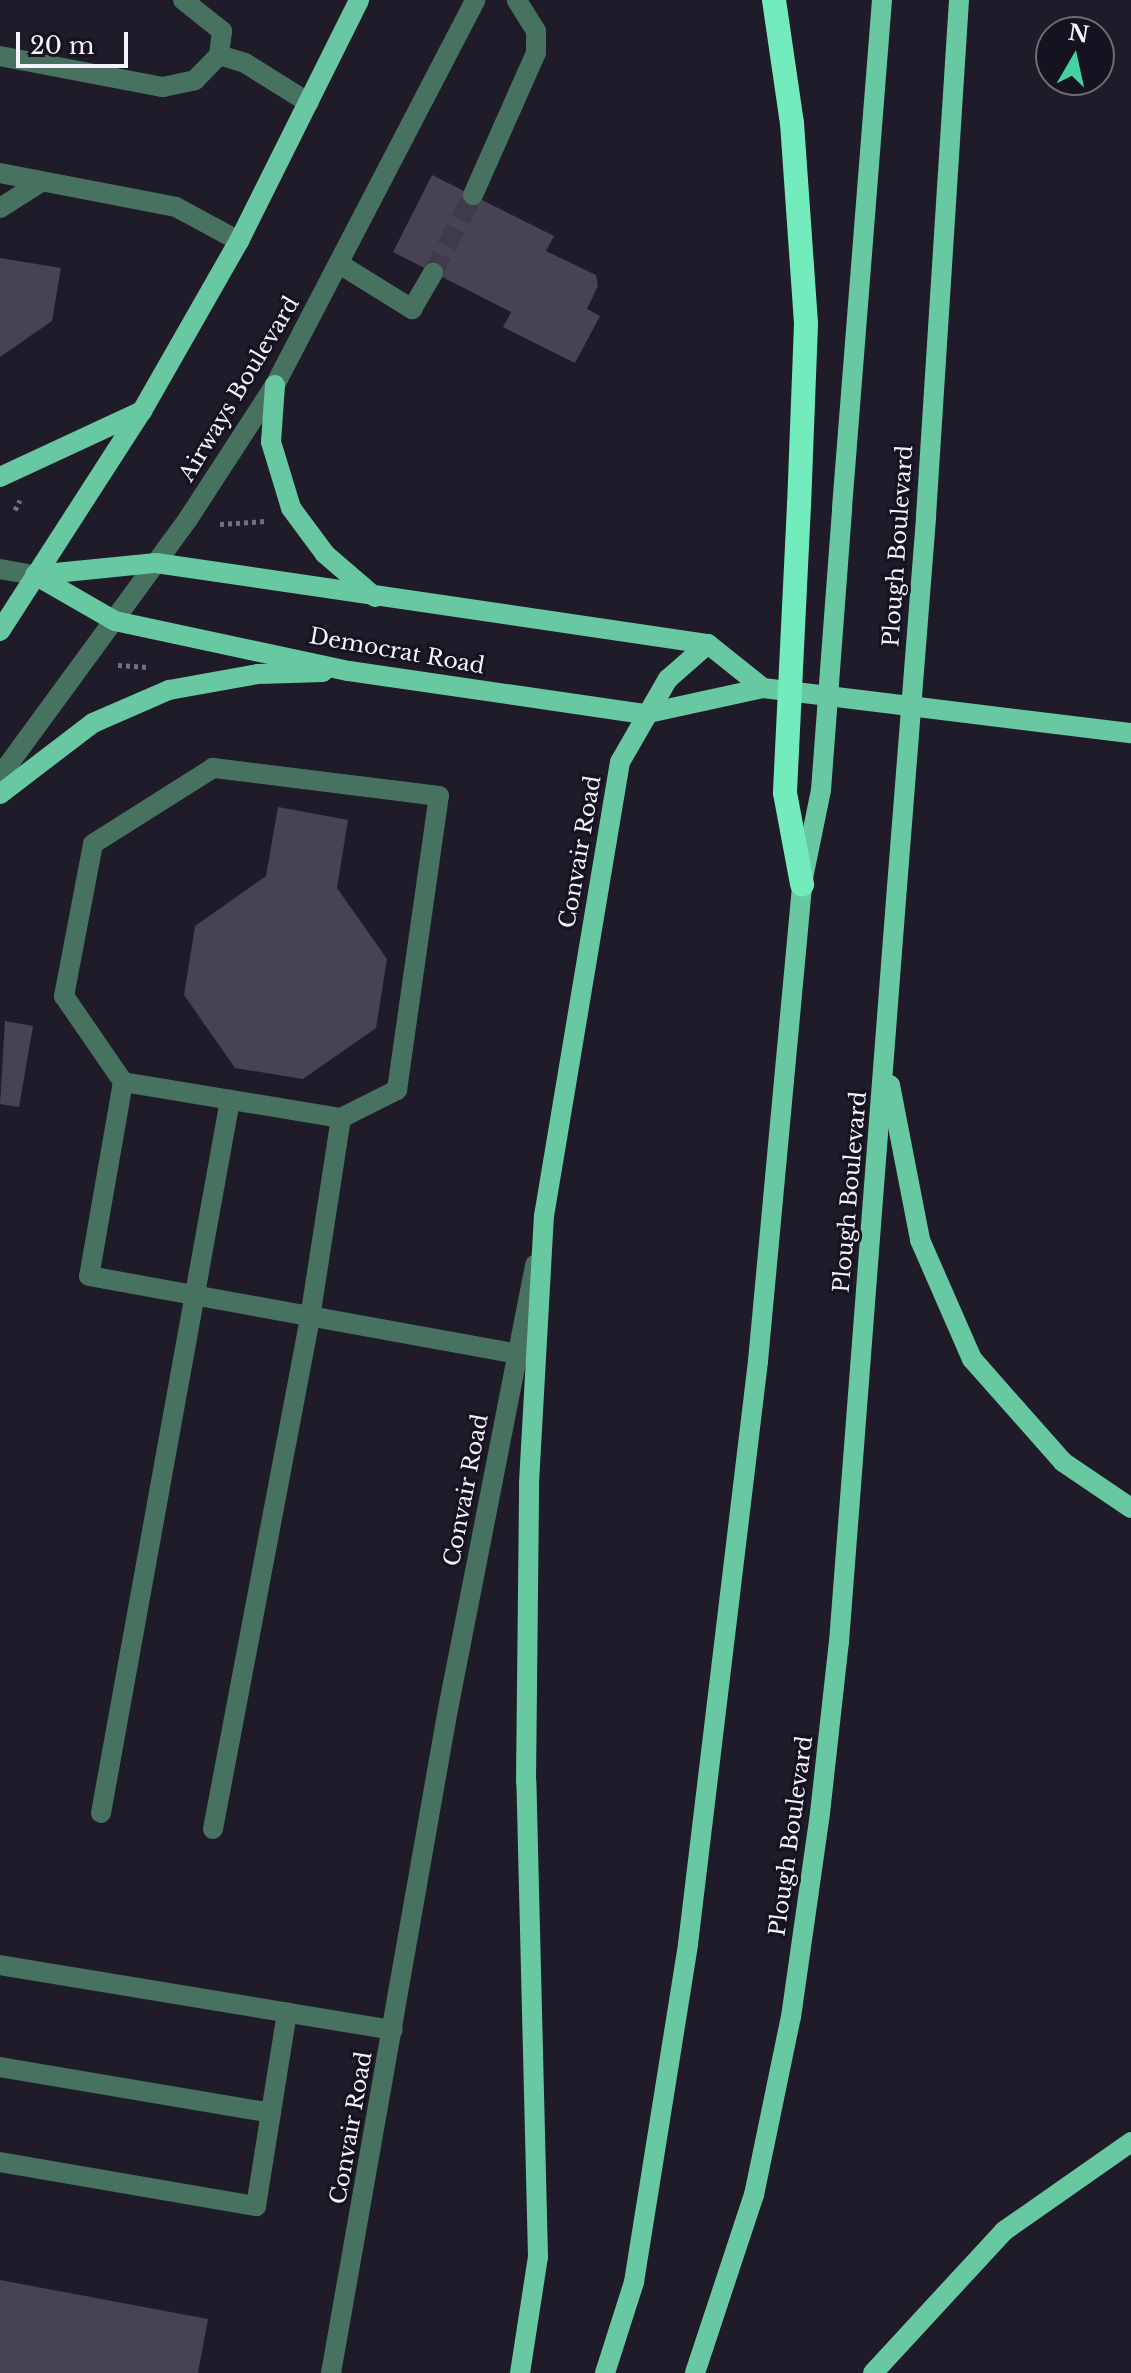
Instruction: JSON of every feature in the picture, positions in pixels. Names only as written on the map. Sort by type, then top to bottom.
[{"type":"highway","points":[[774,0],[792,123],[804,295],[799,505],[785,793],[802,884]]},
{"type":"main road","points":[[0,631],[142,411],[239,241],[359,0]]},
{"type":"main road","points":[[605,2373],[634,2282],[688,1944],[758,1361],[802,884],[821,790],[882,0]]},
{"type":"main road","name":"Plough Boulevard","points":[[695,2373],[754,2195],[791,2017],[839,1642],[926,516],[959,0]]},
{"type":"main road","points":[[275,385],[271,442],[291,508],[325,554],[375,597]]},
{"type":"main road","points":[[0,477],[142,411]]},
{"type":"main road","name":"Democrat Road","points":[[35,575],[156,563],[708,644]]},
{"type":"main road","name":"Democrat Road","points":[[35,575],[115,621],[349,671],[644,714],[763,688],[1131,733]]},
{"type":"main road","points":[[708,644],[763,688]]},
{"type":"main road","name":"Convair Road","points":[[544,1216],[620,762],[644,714],[668,679],[708,644]]},
{"type":"main road","points":[[0,794],[93,723],[169,690],[258,674],[349,671]]},
{"type":"main road","points":[[1105,730],[1131,743]]},
{"type":"main road","points":[[885,1060],[920,1240],[972,1359],[1063,1462],[1131,1508]]},
{"type":"main road","points":[[520,2373],[538,2257],[526,1782],[529,1483],[544,1216]]},
{"type":"main road","points":[[873,2373],[1004,2231],[1131,2142]]},
{"type":"street","points":[[0,56],[163,87],[195,80],[219,55],[222,31],[183,0]]},
{"type":"street","name":"Airways Boulevard","points":[[0,776],[156,563],[275,385],[341,265],[475,0]]},
{"type":"street","points":[[473,195],[536,53],[536,31],[517,0]]},
{"type":"street","points":[[219,55],[245,63],[309,103]]},
{"type":"street","points":[[0,173],[176,207],[239,241]]},
{"type":"street","points":[[0,208],[41,182]]},
{"type":"street","points":[[341,265],[412,309],[433,273]]},
{"type":"street","name":"Democrat Road","points":[[0,569],[35,575]]},
{"type":"street","points":[[123,1082],[341,1118],[397,1090],[439,796],[213,768],[93,844],[64,996],[123,1082],[89,1276],[517,1354]]},
{"type":"street","points":[[101,1813],[230,1100]]},
{"type":"street","points":[[213,1829],[310,1318],[341,1118]]},
{"type":"street","name":"Convair Road","points":[[331,2373],[448,1709],[544,1216]]},
{"type":"street","points":[[0,1965],[393,2030]]},
{"type":"street","points":[[0,2162],[256,2206],[287,2012]]},
{"type":"street","points":[[0,2067],[271,2113]]},
{"type":"path","points":[[220,524],[266,521]]},
{"type":"path","points":[[130,666],[143,654]]},
{"type":"path","points":[[108,664],[153,667]]},
{"type":"building","points":[[432,175],[554,236],[546,251],[596,275],[598,286],[587,309],[600,316],[575,363],[503,327],[511,312],[393,252]]},
{"type":"building","points":[[0,258],[61,268],[52,321],[0,357]]},
{"type":"building","points":[[278,807],[348,820],[337,888],[387,959],[376,1028],[303,1079],[235,1068],[184,995],[195,926],[266,876]]},
{"type":"building","points":[[5,1021],[33,1026],[19,1107],[0,1104]]},
{"type":"building","points":[[0,2280],[208,2319],[198,2373],[0,2373]]},
{"type":"tunnel","points":[[433,273],[473,195]]}]
